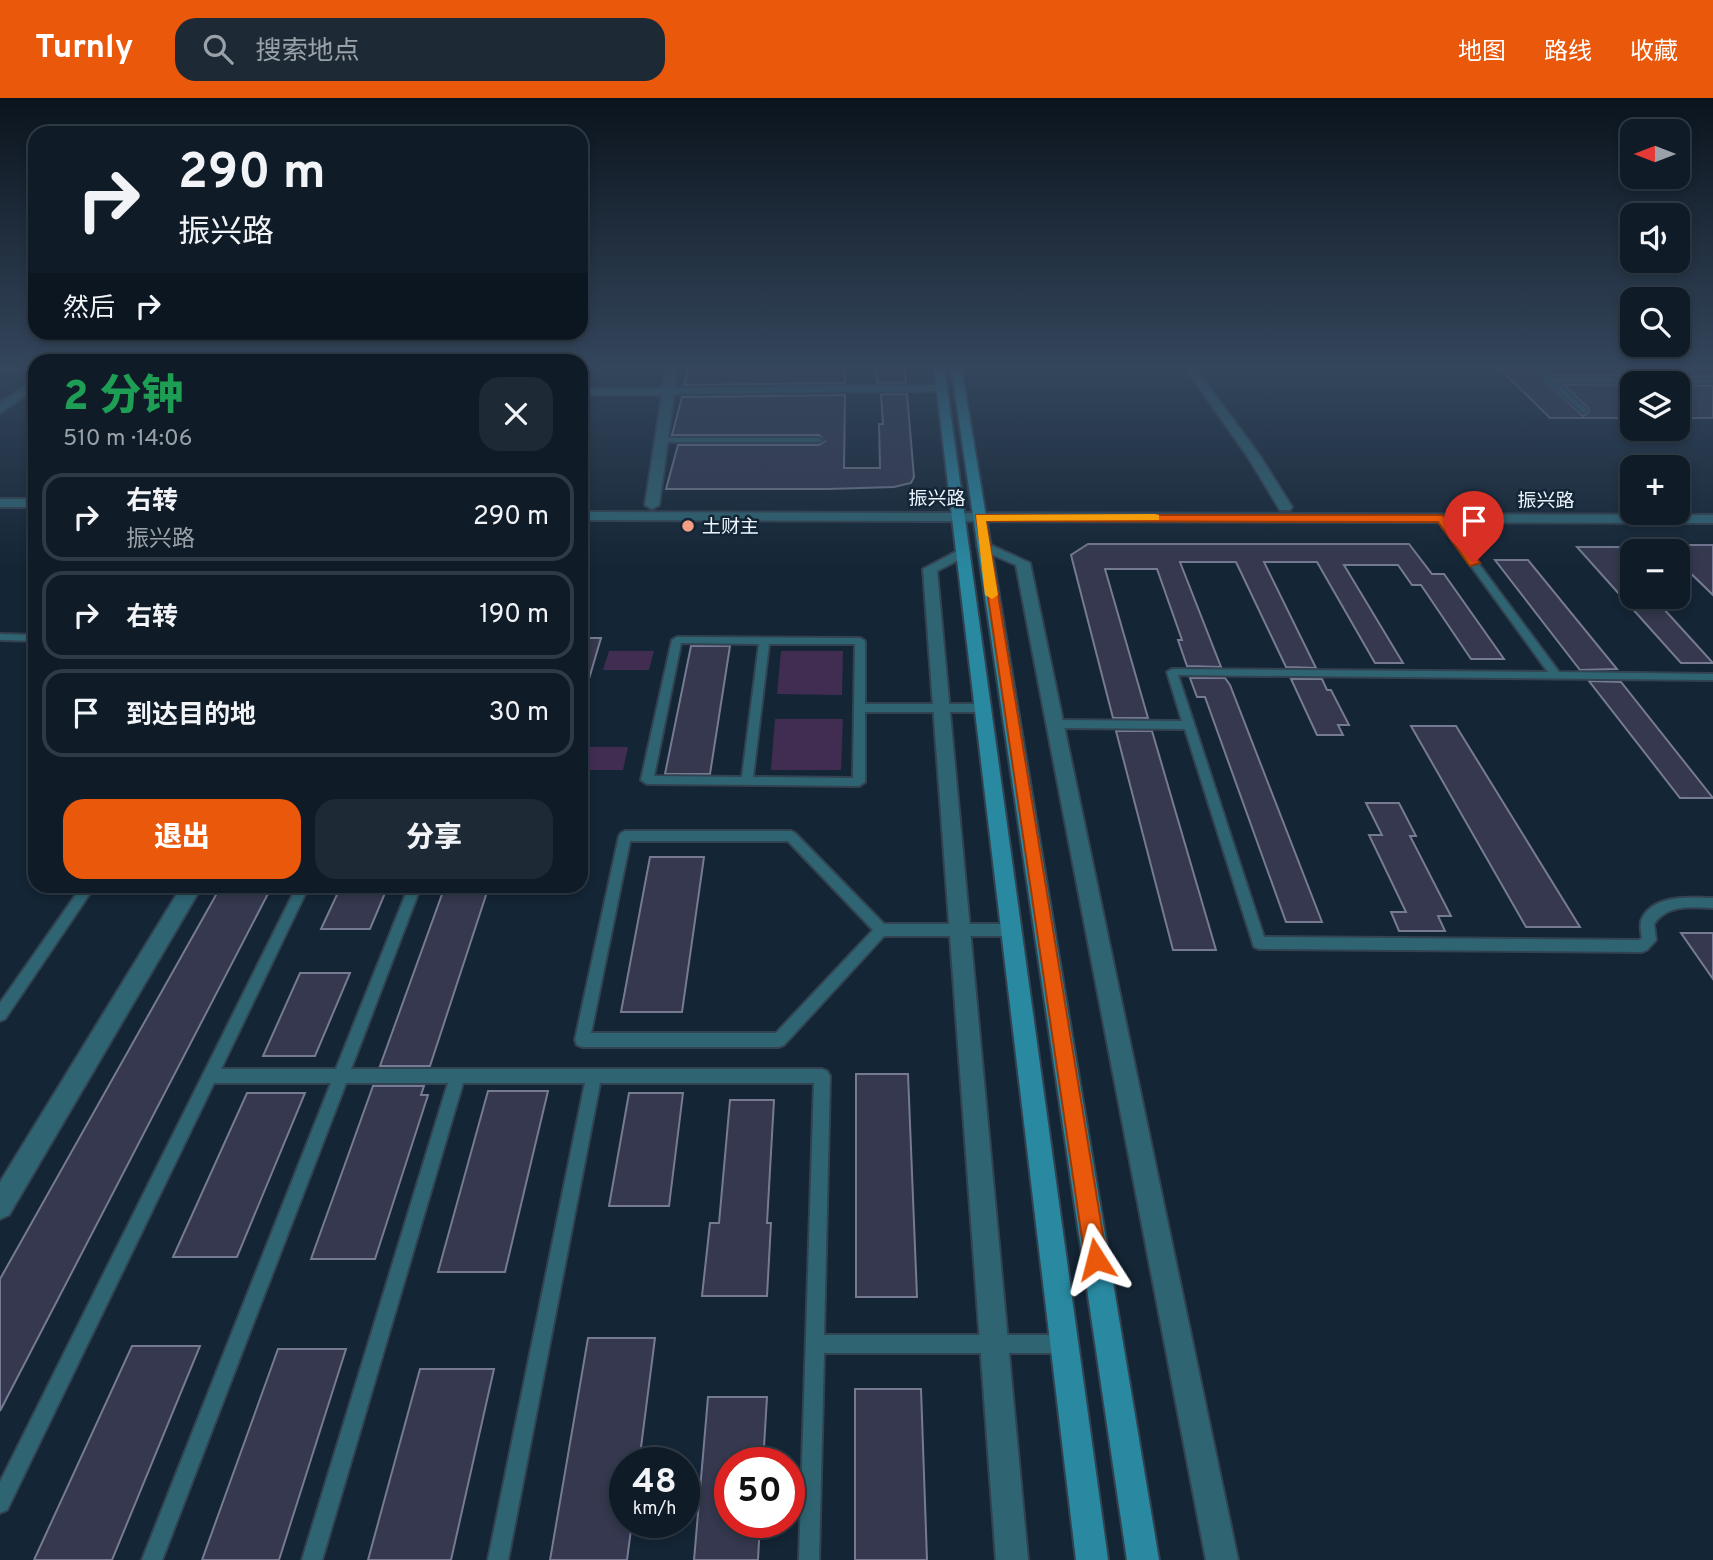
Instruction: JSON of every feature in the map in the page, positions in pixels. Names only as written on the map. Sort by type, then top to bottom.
[{"type":"main road","points":[[952,434],[968,511]]},
{"type":"main road","points":[[962,434],[973,549],[1143,1560]]},
{"type":"main road","points":[[973,549],[983,708],[1092,1560]]},
{"type":"street","points":[[652,505],[662,434]]},
{"type":"street","points":[[1238,434],[1285,507]]},
{"type":"street","points":[[0,503],[28,503]]},
{"type":"street","name":"振兴路","points":[[588,505],[1441,519],[1713,519]]},
{"type":"street","name":"振兴路","points":[[588,516],[1285,507],[1620,508]]},
{"type":"street","points":[[1690,508],[1713,508]]},
{"type":"street","points":[[0,514],[28,514]]},
{"type":"street","points":[[1012,1560],[929,569],[973,549],[1023,564],[1222,1560]]},
{"type":"street","points":[[0,1206],[188,893]]},
{"type":"lane","points":[[661,440],[819,440]]},
{"type":"lane","points":[[1441,519],[1556,675]]},
{"type":"lane","points":[[0,638],[28,638]]},
{"type":"lane","points":[[677,640],[764,641],[860,641],[859,782],[647,780],[677,640]]},
{"type":"lane","points":[[747,781],[764,641]]},
{"type":"lane","points":[[1713,677],[1172,672],[1259,943],[1643,946],[1649,940],[1647,923],[1657,911],[1681,901],[1713,903]]},
{"type":"lane","points":[[860,708],[983,708]]},
{"type":"lane","points":[[1055,724],[1189,725]]},
{"type":"lane","points":[[881,930],[779,1040],[582,1040],[625,836],[792,836],[881,930],[1011,930]]},
{"type":"lane","points":[[0,1015],[84,893]]},
{"type":"lane","points":[[0,1503],[300,893]]},
{"type":"lane","points":[[152,1560],[412,893]]},
{"type":"lane","points":[[210,1076],[822,1076],[809,1560]]},
{"type":"lane","points":[[312,1560],[458,1076]]},
{"type":"lane","points":[[498,1560],[594,1076]]},
{"type":"lane","points":[[815,1344],[1064,1344]]},
{"type":"shaded area","points":[[609,651],[654,651],[649,670],[603,670]]},
{"type":"shaded area","points":[[781,651],[843,651],[842,695],[777,694]]},
{"type":"shaded area","points":[[775,719],[843,719],[841,770],[771,770]]},
{"type":"shaded area","points":[[588,747],[628,747],[623,770],[588,770]]},
{"type":"building","points":[[672,434],[844,434],[844,468],[880,468],[879,434],[910,434],[914,477],[911,483],[894,487],[666,489],[678,445],[819,445],[825,441],[819,435]]},
{"type":"building","points":[[1088,544],[1409,544],[1432,574],[1444,574],[1504,659],[1471,659],[1421,585],[1412,585],[1398,565],[1344,565],[1403,663],[1375,663],[1317,562],[1264,562],[1316,668],[1286,667],[1236,562],[1180,562],[1221,667],[1187,666],[1178,640],[1182,640],[1157,569],[1105,569],[1148,718],[1113,718],[1071,555]]},
{"type":"building","points":[[1690,545],[1713,545],[1713,595],[1690,573]]},
{"type":"building","points":[[1577,547],[1620,547],[1620,595]]},
{"type":"building","points":[[1495,560],[1528,560],[1617,669],[1580,670]]},
{"type":"building","points":[[1633,609],[1664,609],[1713,663],[1681,663]]},
{"type":"building","points":[[588,638],[601,638],[588,682]]},
{"type":"building","points":[[691,646],[730,646],[710,774],[665,774]]},
{"type":"building","points":[[1190,678],[1225,678],[1230,685],[1322,922],[1286,922],[1205,697],[1197,697]]},
{"type":"building","points":[[1291,679],[1322,679],[1327,690],[1331,690],[1349,725],[1338,725],[1343,735],[1317,735]]},
{"type":"building","points":[[1589,681],[1621,682],[1713,798],[1680,798]]},
{"type":"building","points":[[1411,726],[1456,726],[1580,927],[1526,927]]},
{"type":"building","points":[[1116,731],[1152,731],[1216,950],[1173,950]]},
{"type":"building","points":[[1366,803],[1399,803],[1416,836],[1410,836],[1451,916],[1438,916],[1445,931],[1399,931],[1391,912],[1406,912],[1369,835],[1382,835]]},
{"type":"building","points":[[650,857],[704,857],[682,1012],[621,1012]]},
{"type":"building","points":[[217,893],[268,893],[0,1411],[0,1279]]},
{"type":"building","points":[[338,893],[385,893],[370,929],[321,929]]},
{"type":"building","points":[[442,893],[487,893],[430,1066],[380,1066]]},
{"type":"building","points":[[1681,933],[1713,933],[1713,979]]},
{"type":"building","points":[[300,973],[350,973],[315,1056],[263,1056]]},
{"type":"building","points":[[856,1074],[908,1074],[917,1297],[856,1297]]},
{"type":"building","points":[[373,1086],[424,1086],[421,1095],[428,1095],[375,1259],[311,1259]]},
{"type":"building","points":[[488,1091],[548,1091],[505,1272],[438,1272]]},
{"type":"building","points":[[247,1093],[305,1093],[237,1257],[173,1257]]},
{"type":"building","points":[[629,1093],[683,1093],[669,1206],[609,1206]]},
{"type":"building","points":[[730,1100],[774,1100],[767,1223],[771,1223],[767,1296],[702,1296],[710,1223],[719,1223]]},
{"type":"building","points":[[588,1338],[655,1338],[641,1447],[609,1447],[609,1538],[630,1538],[627,1560],[550,1560]]},
{"type":"building","points":[[132,1346],[200,1346],[112,1560],[34,1560]]},
{"type":"building","points":[[278,1349],[346,1349],[279,1560],[202,1560]]},
{"type":"building","points":[[420,1369],[494,1369],[451,1560],[368,1560]]},
{"type":"building","points":[[855,1389],[921,1389],[927,1560],[855,1560]]},
{"type":"building","points":[[708,1397],[767,1397],[764,1447],[714,1447],[714,1538],[759,1538],[758,1560],[694,1560],[696,1538],[700,1538],[700,1490]]},
{"type":"slow traffic","points":[[992,595],[980,517],[1155,518]]},
{"type":"place","name":"土财主","points":[[688,526]]},
{"type":"route","points":[[1096,1259],[980,517],[1441,519],[1474,563]]}]
